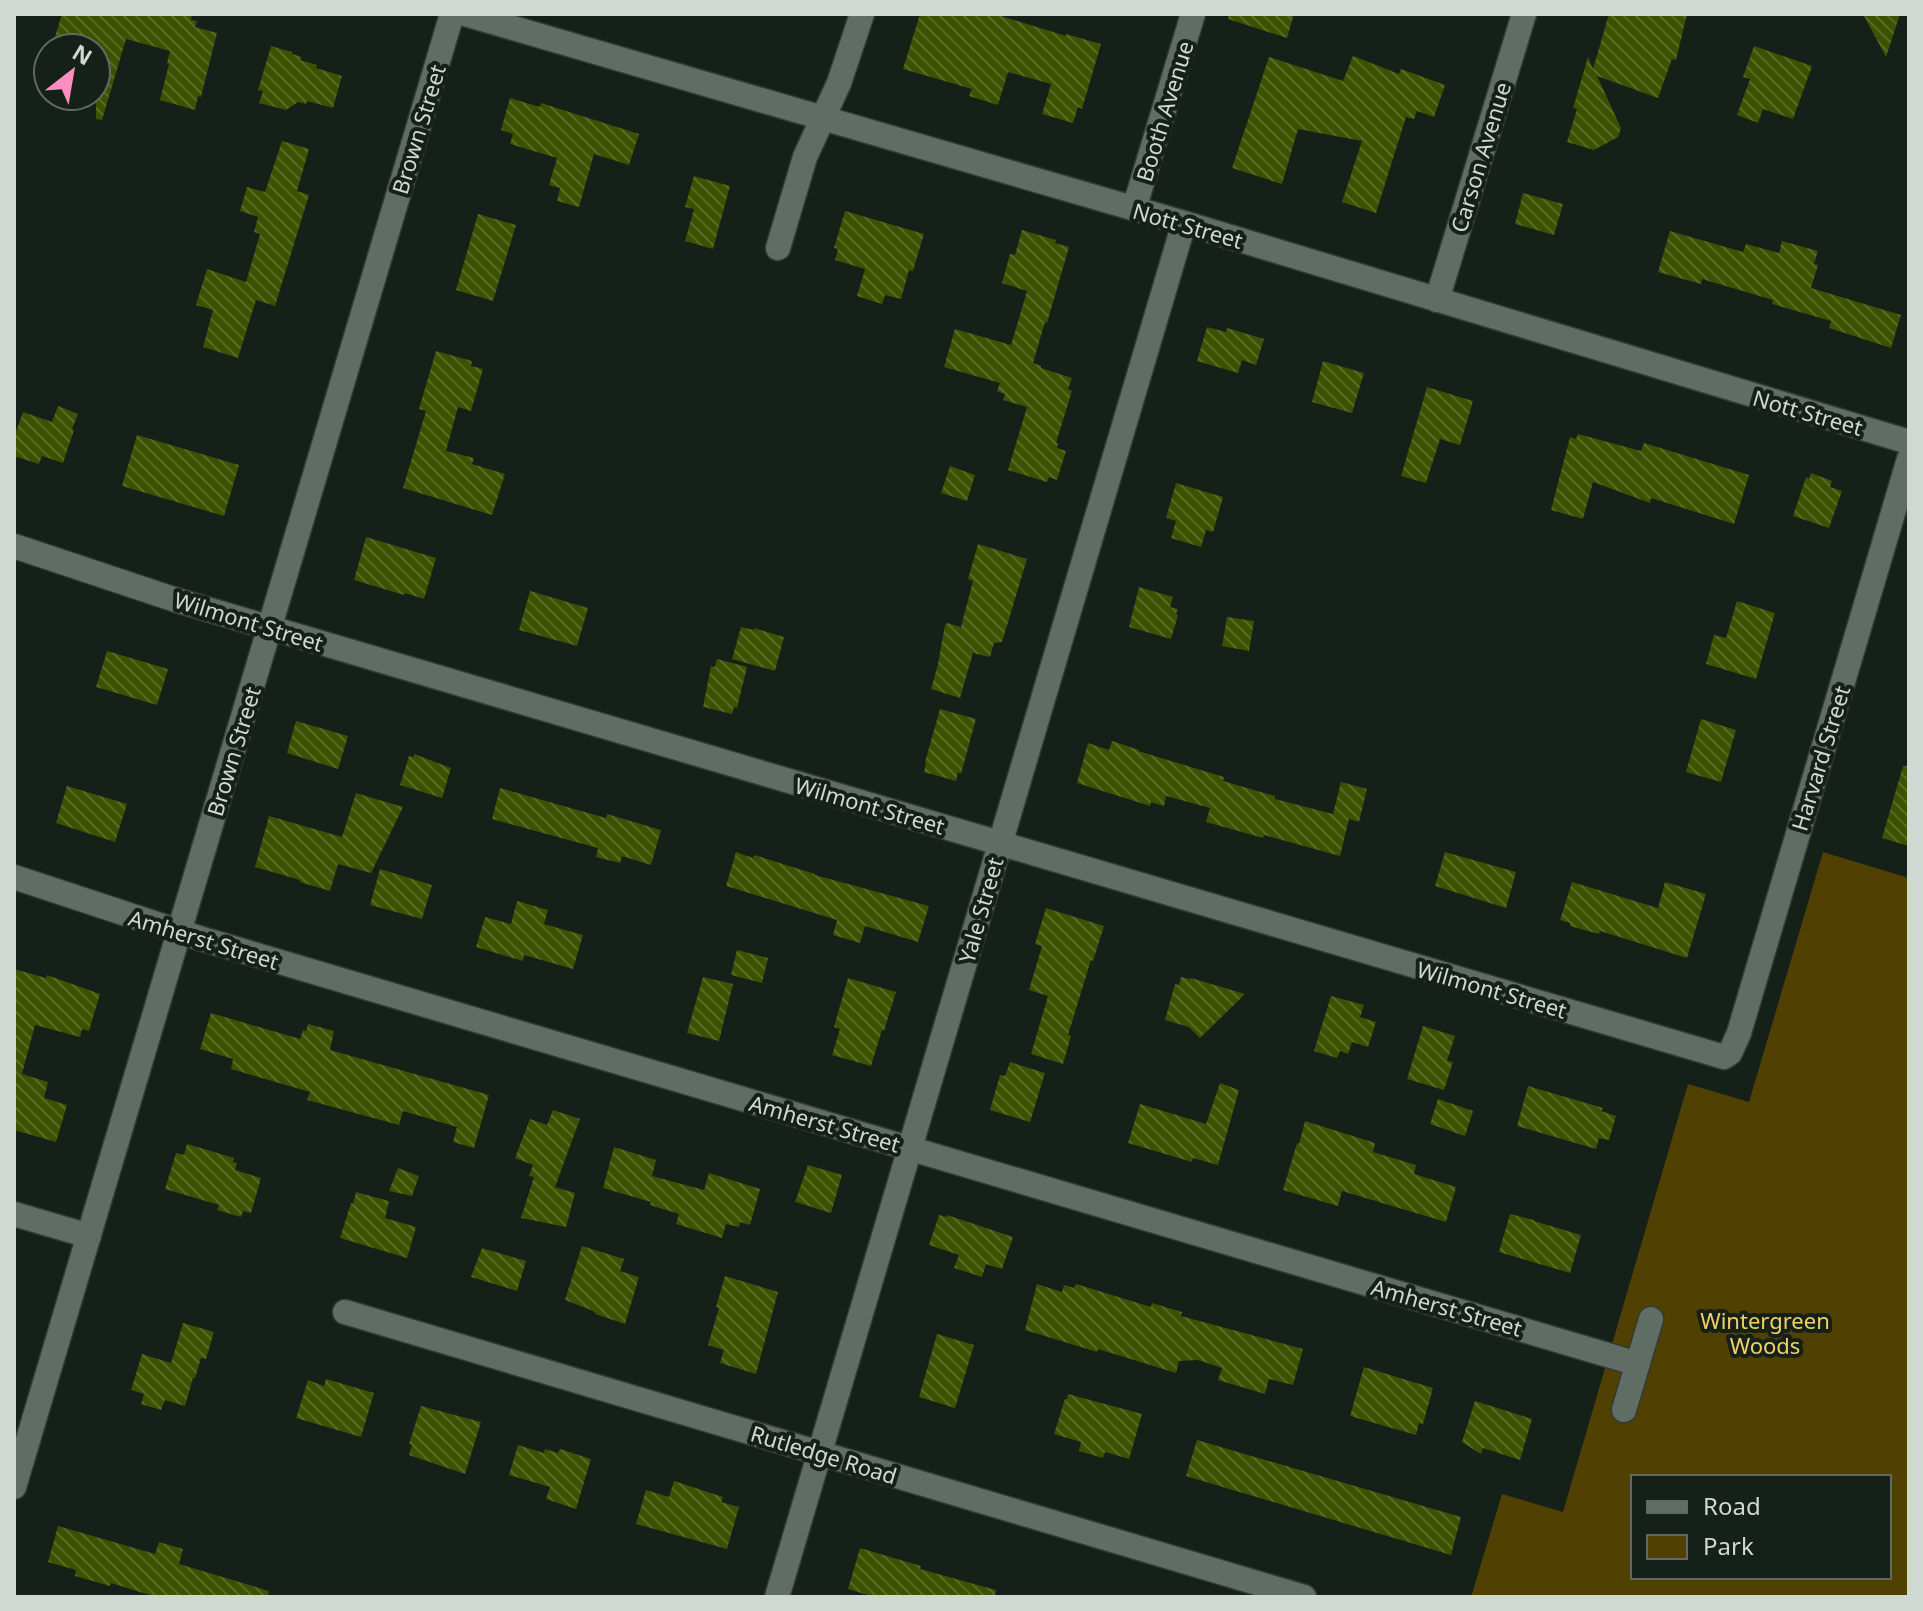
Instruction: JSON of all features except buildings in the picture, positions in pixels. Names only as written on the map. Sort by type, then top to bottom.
[{"type":"street","name":"Brown Street","points":[[14,1487],[452,14]]},
{"type":"street","name":"Nott Street","points":[[465,14],[1184,223],[1909,442]]},
{"type":"street","points":[[778,248],[805,157],[843,74],[862,14]]},
{"type":"street","name":"Booth Avenue","points":[[1134,209],[1193,14]]},
{"type":"street","name":"Carson Avenue","points":[[1437,300],[1524,14]]},
{"type":"street","name":"Yale Street","points":[[777,1597],[1184,223]]},
{"type":"street","name":"Harvard Street","points":[[1728,1055],[1739,1033],[1909,459]]},
{"type":"street","name":"Wilmont Street","points":[[14,546],[140,589],[1716,1056],[1728,1055]]},
{"type":"street","name":"Amherst Street","points":[[14,877],[179,932],[1638,1364]]},
{"type":"street","points":[[14,1214],[89,1236]]},
{"type":"street","name":"Rutledge Road","points":[[345,1312],[1304,1597]]},
{"type":"street","points":[[1624,1410],[1651,1319]]},
{"type":"green space","name":"Wintergreen Woods","points":[[1823,852],[1909,878],[1909,1597],[1471,1597],[1502,1494],[1563,1512],[1688,1084],[1749,1102]]}]
